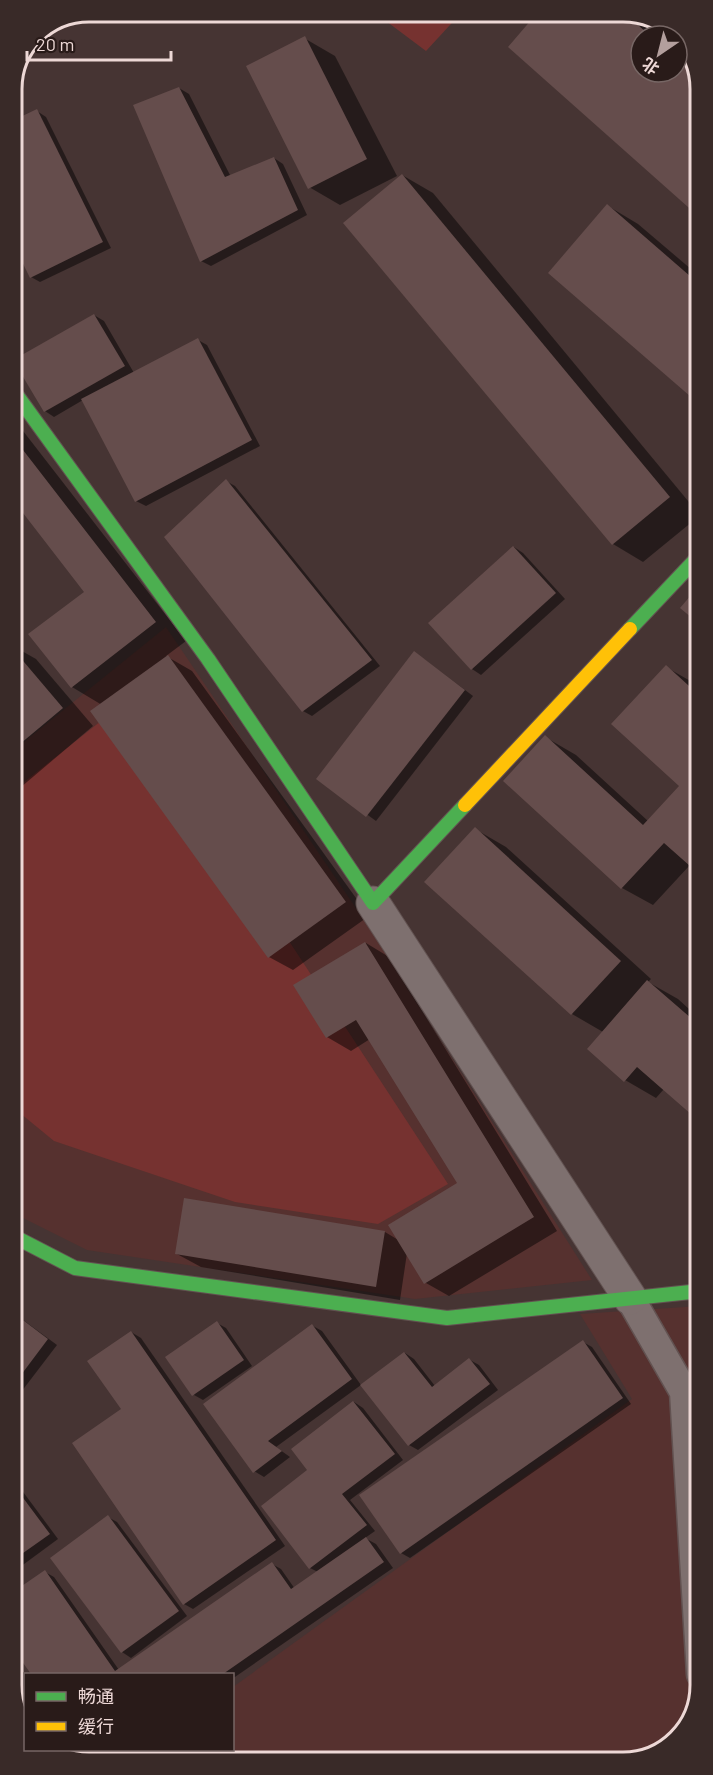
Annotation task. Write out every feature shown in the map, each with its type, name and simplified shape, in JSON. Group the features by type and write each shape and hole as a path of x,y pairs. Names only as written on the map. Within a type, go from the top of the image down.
{"street":[{"path":"23,404 208,659 373,903 630,1298"},
{"path":"373,903 690,566"},
{"path":"22,1241 75,1268 447,1318 690,1292"}],"lane":[{"path":"630,1298 684,1392 690,1492"}],"shaded area":[{"path":"388,23 452,23 426,51"},
{"path":"166,627 366,923 592,1280 415,1299 87,1250 22,1218 23,743"},
{"path":"130,698 448,1184 378,1224 235,1202 54,1141 22,1115 23,783"},
{"path":"690,1307 690,1686 684,1715 671,1733 653,1746 632,1752 143,1752 234,1751 234,1686 632,1399 580,1314"}],"building":[{"path":"529,23 637,24 629,24 629,84 689,84 689,76 690,209 508,47"},
{"path":"305,36 367,159 308,189 246,66"},
{"path":"179,87 225,177 274,157 298,210 200,262 133,105"},
{"path":"37,109 103,242 30,278 23,263 23,116"},
{"path":"402,174 670,497 612,545 343,223"},
{"path":"607,204 690,276 690,396 548,273"},
{"path":"94,314 125,366 44,412 23,376 23,354"},
{"path":"198,338 252,440 135,502 81,399"},
{"path":"23,450 156,622 71,688 28,634 84,592 23,513"},
{"path":"226,479 372,660 302,712 164,537"},
{"path":"513,546 556,593 471,670 428,623"},
{"path":"690,596 690,616 680,608"},
{"path":"414,651 465,690 366,817 316,779"},
{"path":"168,655 346,902 268,958 90,711"},
{"path":"23,660 63,708 23,742"},
{"path":"666,665 690,687 690,866 664,843 621,889 503,781 545,735 643,825 679,786 611,724"},
{"path":"475,827 621,961 571,1015 424,882"},
{"path":"365,942 534,1217 424,1284 388,1225 457,1183 356,1020 326,1038 293,985"},
{"path":"647,980 690,1017 690,1113 637,1067 624,1082 587,1049"},
{"path":"184,1198 385,1231 376,1287 175,1254"},
{"path":"22,1319 48,1339 22,1373"},
{"path":"217,1321 244,1360 192,1396 165,1357"},
{"path":"312,1324 352,1379 268,1441 282,1451 253,1473 203,1404"},
{"path":"131,1331 276,1540 183,1605 72,1443 121,1409 87,1361"},
{"path":"583,1340 623,1398 400,1554 359,1495"},
{"path":"404,1352 432,1387 469,1358 490,1384 408,1446 360,1385"},
{"path":"353,1401 395,1454 342,1494 367,1525 309,1569 261,1506 307,1470 291,1449"},
{"path":"22,1497 50,1534 22,1554"},
{"path":"108,1515 179,1611 121,1653 50,1558"},
{"path":"366,1537 384,1562 224,1673 30,1673 22,1661 22,1586 45,1570 115,1671 272,1562 291,1589"}],"traffic: fast":[{"path":"23,404 208,659 373,903 465,805"},
{"path":"630,629 690,565"},
{"path":"22,1241 75,1268 447,1318 690,1292"}],"traffic: slow":[{"path":"465,805 630,629"}]}
